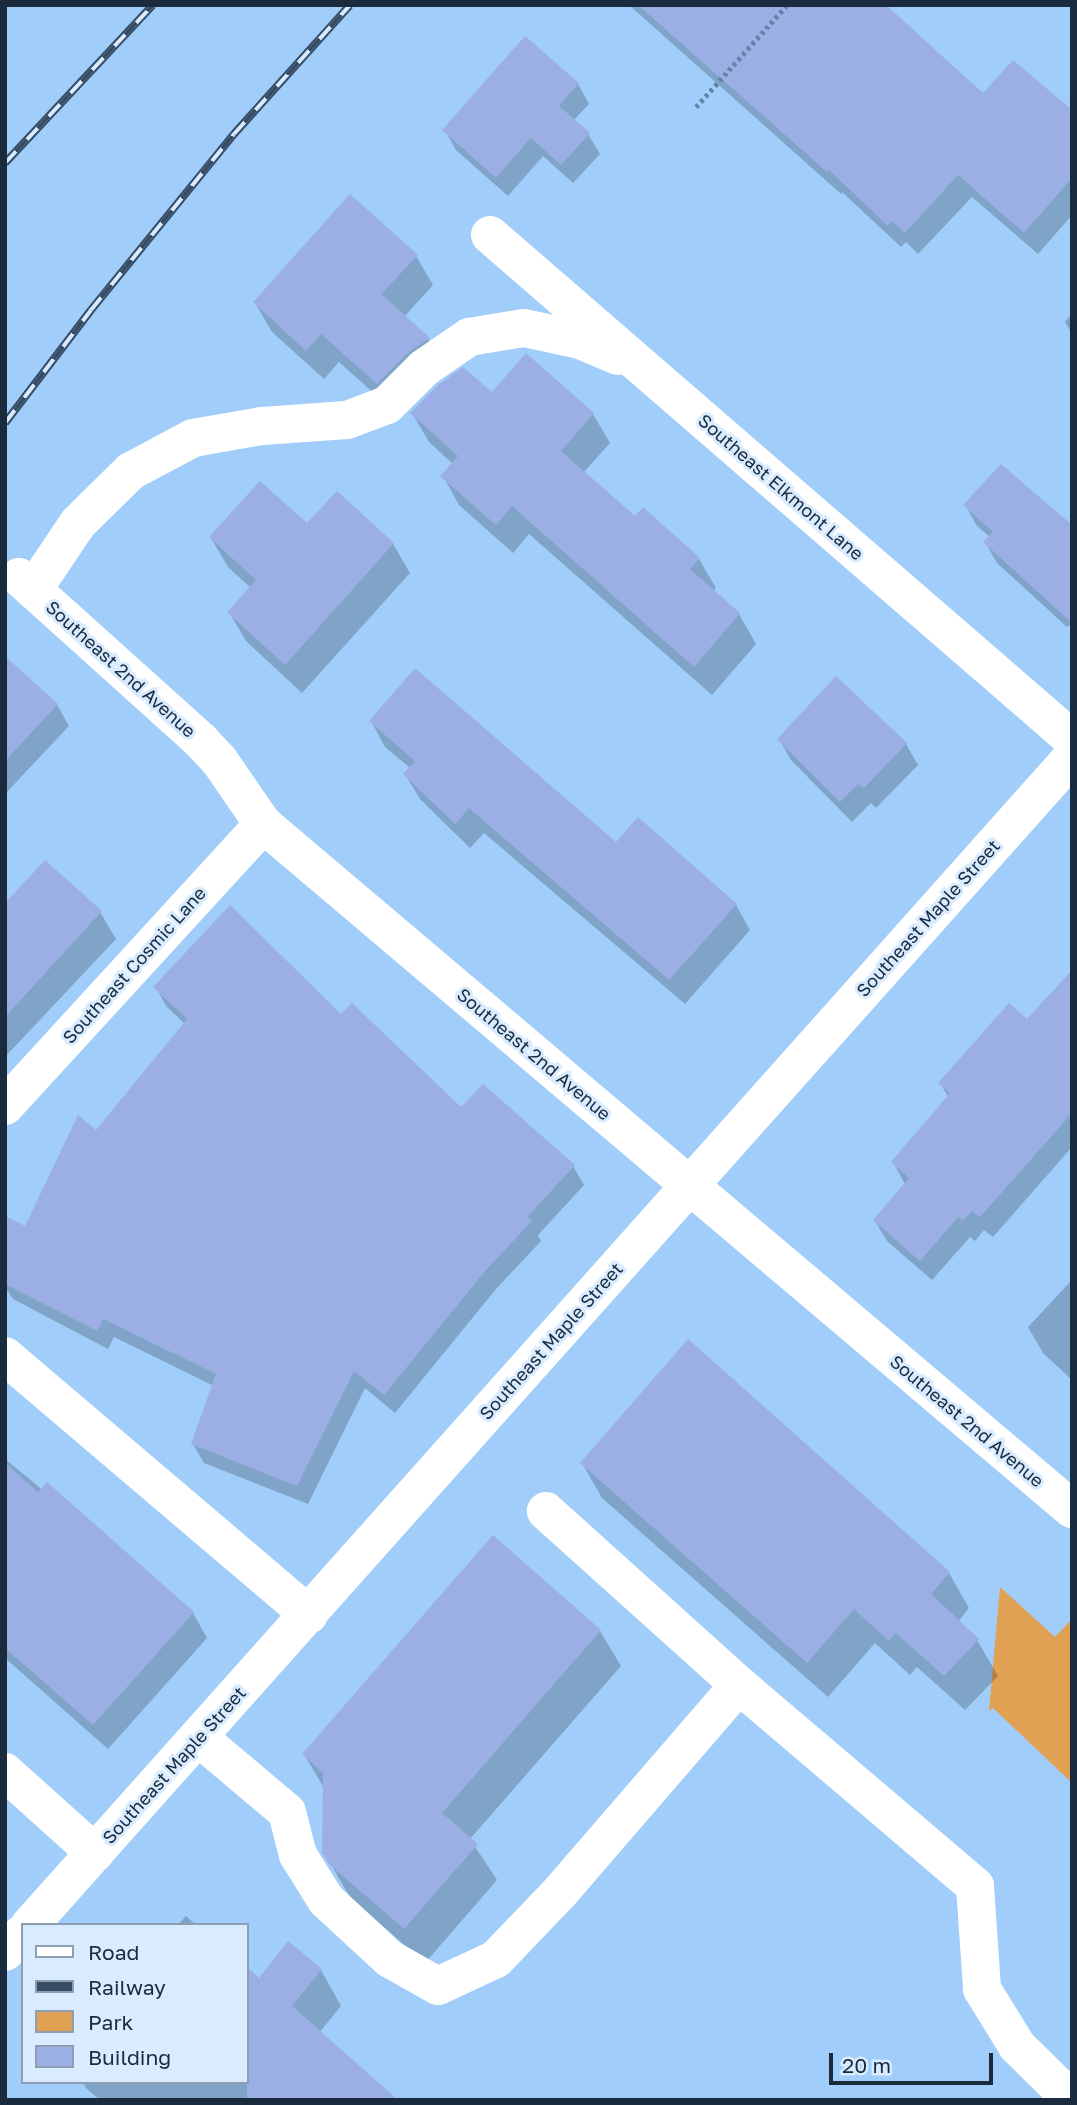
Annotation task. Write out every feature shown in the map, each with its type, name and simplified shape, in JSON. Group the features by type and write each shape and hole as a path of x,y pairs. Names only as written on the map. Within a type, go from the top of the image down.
{"street":[{"name":"Southeast Elkmont Lane","path":"490,235 1072,739"},
{"name":"Southeast 2nd Avenue","path":"644,367 580,340 524,328 469,337 424,368 387,405 346,420 262,426 193,438 131,471 78,523 26,584 201,741 219,760 263,824 1072,1509"},
{"name":"Southeast Maple Street","path":"32,1923 1072,757"},
{"name":"Southeast Cosmic Lane","path":"5,1106 263,824"},
{"path":"5,1356 309,1615"},
{"path":"546,1511 740,1685 975,1886 982,1989 1017,2046 1072,2100"},
{"path":"198,1737 287,1812 298,1855 326,1900 390,1959 438,1986 496,1959 561,1891 740,1685"},
{"path":"5,1772 94,1853"},
{"path":"5,1952 21,1935"}],"path":[{"path":"696,107 788,5"}],"green space":[{"path":"1000,1587 1055,1637 1072,1619 1072,1783 993,1708 989,1711"}],"building":[{"path":"638,5 886,5 983,93 1013,60 1072,110 1072,178 1024,233 958,175 905,233 892,221 888,226 829,170 827,172"},
{"path":"525,36 579,83 559,106 590,133 561,165 531,138 496,178 442,130"},
{"path":"350,194 418,255 381,294 430,338 409,352 377,384 321,334 306,351 253,302"},
{"path":"526,353 594,413 561,451 635,516 643,507 700,558 690,569 740,613 694,667 512,506 496,525 440,476 458,456 410,413 438,385 463,367 492,392"},
{"path":"1001,464 1072,525 1072,623 983,542 993,532 963,505"},
{"path":"260,481 307,523 337,491 394,543 285,665 227,612 256,580 209,537"},
{"path":"5,656 58,704 5,761"},
{"path":"415,668 616,842 638,817 737,904 669,980 469,808 455,824 403,774 415,761 369,721"},
{"path":"836,676 907,743 864,788 858,784 840,802 777,739"},
{"path":"45,860 102,911 5,1017 5,903"},
{"path":"230,905 341,1014 352,1003 461,1107 483,1084 575,1165 527,1217 532,1221 486,1270 384,1395 354,1371 297,1486 191,1444 216,1374 103,1319 97,1331 5,1284 5,1216 25,1226 78,1115 96,1130 187,1019 153,987"},
{"path":"1072,970 1072,1113 980,1217 972,1211 963,1221 958,1217 920,1261 873,1220 909,1178 891,1162 950,1093 938,1083 1009,1003 1027,1019"},
{"path":"688,1339 950,1572 931,1594 979,1639 944,1676 896,1633 889,1641 854,1609 807,1663 580,1463"},
{"path":"5,1463 38,1492 47,1482 194,1612 93,1725 5,1648"},
{"path":"493,1535 601,1630 442,1813 478,1844 404,1929 329,1864 322,1853 323,1773 302,1754"},
{"path":"288,1941 322,1969 292,2006 398,2100 247,2100 248,1968 259,1978"}],"railway":[{"path":"5,163 153,5"},
{"path":"5,423 91,310 234,134 350,5"}]}
